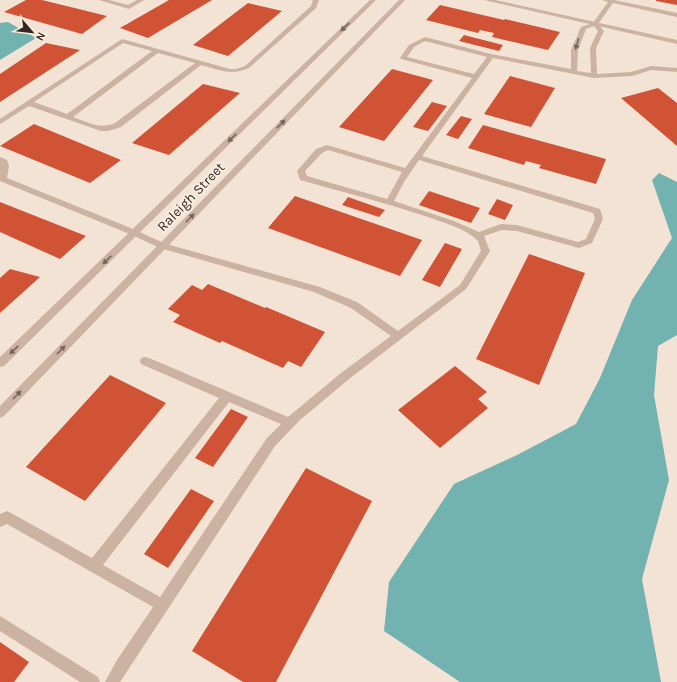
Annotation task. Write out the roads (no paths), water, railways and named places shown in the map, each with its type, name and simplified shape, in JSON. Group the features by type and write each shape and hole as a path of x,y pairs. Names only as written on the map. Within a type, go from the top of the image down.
{"street":[{"path":"102,0 129,7 141,0"},
{"path":"0,122 122,41 199,63 230,71 237,71 247,67 314,7 316,0"},
{"name":"Raleigh Street","path":"0,364 373,0"},
{"name":"Raleigh Street","path":"0,413 402,0"},
{"path":"487,0 677,42"},
{"path":"573,73 576,66 574,54 576,44 583,28 595,24 608,1 677,14"},
{"path":"594,76 593,48 601,31 595,24"},
{"path":"476,77 403,58 405,53 417,41 425,39 491,56 594,76 632,74 651,68 677,70"},
{"path":"68,117 157,51"},
{"path":"389,202 400,181 491,56"},
{"path":"29,103 101,129 108,129 118,126 199,63"},
{"path":"664,69 677,77"},
{"path":"112,682 271,442 290,423 345,376 463,287 486,251 483,241 479,236 460,226 389,202 302,178 301,171 319,151 326,147 407,171"},
{"path":"418,157 597,211 599,219 589,241 578,245 517,228 501,227 479,236"},
{"path":"0,159 3,160 5,166 1,178 163,246 317,289 354,306 398,336"},
{"path":"145,361 290,423"},
{"path":"94,566 226,396"},
{"path":"0,521 7,517 162,605"},
{"path":"0,623 93,682"}],"water":[{"path":"8,22 36,38 0,60 0,23"},
{"path":"659,173 677,182 677,335 658,346 654,395 669,480 642,579 661,682 460,682 384,631 389,582 454,484 517,455 576,424 600,378 632,300 672,238 652,180"}]}
